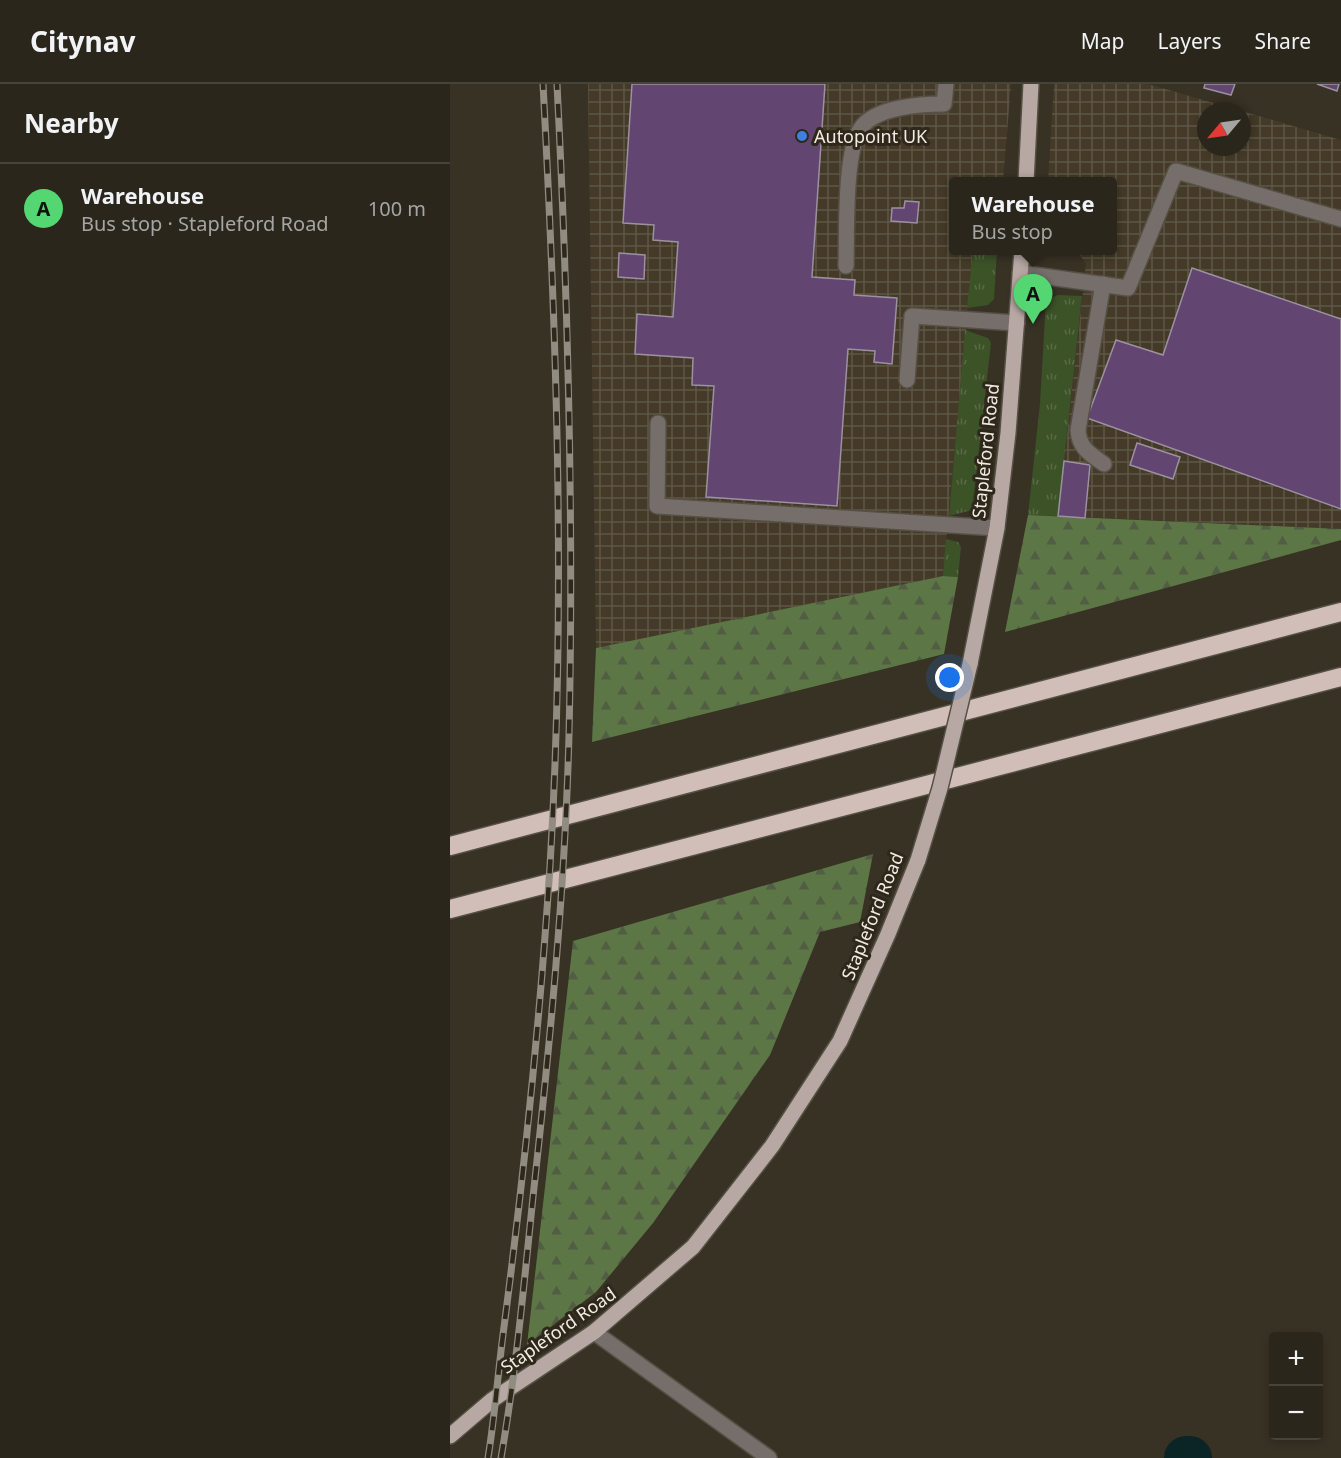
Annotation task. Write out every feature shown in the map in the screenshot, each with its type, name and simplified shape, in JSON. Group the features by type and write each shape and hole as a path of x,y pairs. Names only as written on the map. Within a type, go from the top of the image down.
{"highway":[{"path":"450,846 1341,612"},
{"path":"450,909 1341,677"}],"main road":[{"path":"1026,177 1032,84"},
{"name":"Stapleford Road","path":"450,1436 492,1400 594,1332 693,1247 772,1146 840,1041 918,860 940,788 970,664 997,528 1022,255"}],"lane":[{"path":"846,266 850,164 858,132 862,126 876,117 912,104 944,104 946,84"},
{"path":"1020,273 1128,288 1176,171 1341,219"},
{"path":"1103,284 1078,440 1084,450 1104,464"},
{"path":"908,380 912,316 1017,323"},
{"path":"658,423 657,506 997,528"},
{"path":"594,1332 769,1458"}],"shaded area":[{"path":"588,84 1011,84 1003,177 949,177 949,255 973,255 943,576 596,648"},
{"path":"1054,84 1148,84 1210,102 1197,102 1197,156 1251,156 1251,114 1341,140 1341,529 1058,516 1086,264 1080,255 1117,255 1117,177 1048,177"}],"green space":[{"path":"972,255 997,255 994,299 988,305 967,308"},
{"path":"1058,295 1082,296 1058,516 1028,515 1040,404 1046,300"},
{"path":"965,330 988,338 991,343 972,510 949,516"},
{"path":"1028,515 1341,529 1341,540 1005,632"},
{"path":"946,539 958,542 961,547 958,577 943,576"},
{"path":"943,576 958,577 944,654 592,742 596,648"},
{"path":"873,854 860,922 820,932 770,1055 653,1223 596,1292 527,1345 573,941"}],"building":[{"path":"632,84 825,84 812,277 855,280 854,295 897,298 892,364 874,362 875,351 848,349 837,506 706,497 714,386 692,385 693,358 635,354 637,314 673,317 678,242 653,240 654,225 623,223"},
{"path":"1205,84 1235,84 1231,95 1204,88"},
{"path":"1317,84 1339,84 1337,91"},
{"path":"905,201 919,202 917,223 891,221 892,208 904,208"},
{"path":"619,253 645,255 644,279 618,277"},
{"path":"1192,268 1341,319 1341,509 1087,418 1116,340 1163,355"},
{"path":"1137,443 1180,457 1173,479 1130,465"},
{"path":"1064,461 1090,465 1085,518 1058,516"}],"railway":[{"path":"488,1458 531,1097 546,924 555,768 558,671 558,475 543,84"},
{"path":"501,1458 519,1328 545,1082 556,966 567,793 570,491 567,328 557,84"}],"place":[{"name":"Autopoint UK","path":"802,136"},
{"name":"Warehouse","path":"1033,324"}]}
